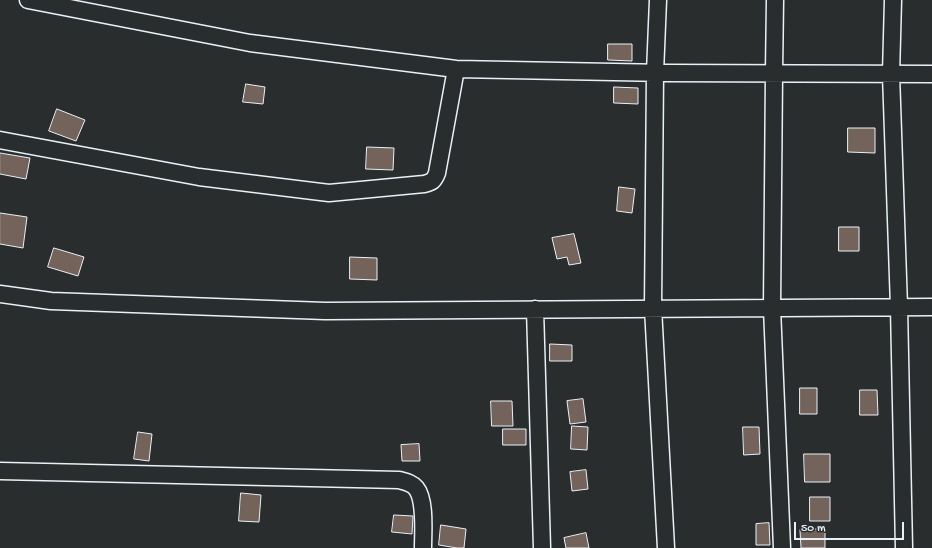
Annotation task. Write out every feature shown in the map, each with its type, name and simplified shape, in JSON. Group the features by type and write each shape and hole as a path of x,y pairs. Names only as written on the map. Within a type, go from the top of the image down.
{"street":[{"path":"28,0 250,43 456,69 655,73 932,74"},
{"path":"658,0 655,73 653,308 666,548"},
{"path":"775,0 772,308 782,548"},
{"path":"893,0 891,74 899,307 904,548"},
{"path":"0,140 199,177 329,193 424,184 432,182 438,173 456,69"},
{"path":"0,294 51,301 325,311 932,306"},
{"path":"535,309 542,548"},
{"path":"0,471 399,480 408,482 416,488 420,494 422,505 423,548"}],"building":[{"path":"608,44 632,44 632,61 608,60"},
{"path":"246,84 265,87 263,104 243,102"},
{"path":"614,87 638,88 638,104 614,103"},
{"path":"57,109 85,120 76,141 49,131"},
{"path":"848,128 875,128 875,153 848,152"},
{"path":"367,147 394,148 393,170 366,169"},
{"path":"0,153 30,158 26,179 0,174"},
{"path":"619,187 635,189 632,213 617,211"},
{"path":"0,213 27,217 23,248 0,244"},
{"path":"839,227 859,227 859,251 839,251"},
{"path":"574,234 581,263 569,265 567,257 557,259 552,238"},
{"path":"54,248 84,257 78,276 48,267"},
{"path":"350,257 377,258 377,280 350,279"},
{"path":"550,344 572,345 572,361 550,361"},
{"path":"800,388 817,388 817,414 800,414"},
{"path":"860,390 877,390 878,415 860,415"},
{"path":"583,399 586,422 570,424 567,401"},
{"path":"491,401 512,401 513,426 492,426"},
{"path":"572,426 588,427 587,450 571,449"},
{"path":"743,427 759,427 760,454 744,455"},
{"path":"503,429 526,429 526,445 503,445"},
{"path":"138,432 152,434 149,461 134,459"},
{"path":"419,444 420,461 402,461 401,445"},
{"path":"804,454 830,454 830,482 805,482"},
{"path":"586,470 588,489 572,491 570,472"},
{"path":"241,493 261,495 259,522 239,521"},
{"path":"810,497 830,497 830,521 810,521"},
{"path":"394,515 413,516 412,534 392,532"},
{"path":"769,523 770,545 756,545 756,524"},
{"path":"441,525 466,529 464,548 439,545"},
{"path":"825,529 825,548 801,548 800,530"},
{"path":"586,533 589,548 566,548 564,538"}]}
